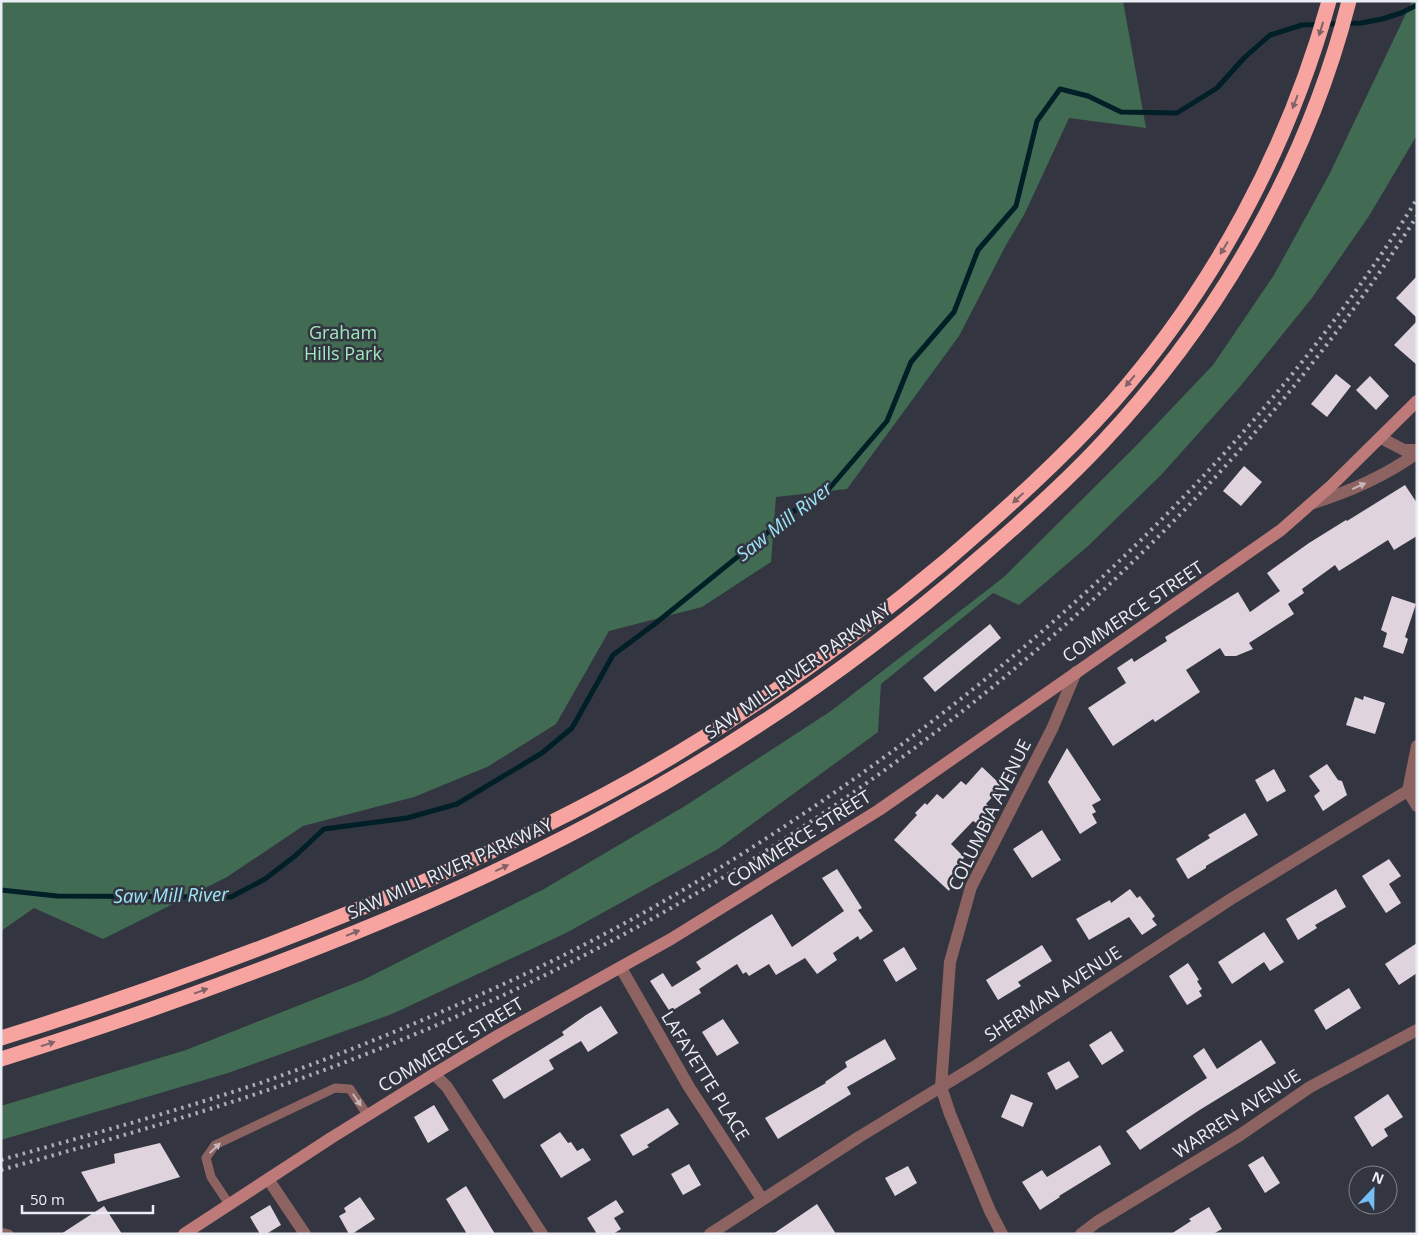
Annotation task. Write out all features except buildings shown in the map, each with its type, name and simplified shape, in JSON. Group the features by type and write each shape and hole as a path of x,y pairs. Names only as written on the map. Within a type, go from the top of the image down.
{"highway":[{"name":"SAW MILL RIVER PARKWAY","path":"1,1038 229,960 408,889 488,853 560,818 664,760 773,692 851,636 926,577 1022,494 1091,425 1138,371 1190,302 1241,220 1283,134 1312,56 1329,1"},
{"name":"SAW MILL RIVER PARKWAY","path":"1,1059 146,1011 266,967 392,917 502,868 616,810 700,762 781,710 860,655 954,580 1033,511 1100,445 1183,346 1219,294 1269,209 1306,130 1336,48 1349,1"}],"main road":[{"path":"1313,503 1382,438 1417,401"},
{"name":"COMMERCE STREET","path":"184,1234 268,1178 434,1074 499,1035 621,968 722,908 878,810 1261,546 1313,503"}],"street":[{"name":"COMMERCE STREET","path":"1382,438 1404,450 1417,452"},
{"name":"COMMERCE STREET","path":"1313,503 1374,480 1417,452"},
{"name":"COLUMBIA AVENUE","path":"1002,1234 990,1211 950,1114 941,1087 950,962 972,887 1052,729 1076,672"},
{"path":"1417,746 1412,788 1417,806"},
{"name":"SHERMAN AVENUE","path":"710,1234 1231,899 1412,788"},
{"name":"LAFAYETTE PLACE","path":"621,968 689,1087 762,1200"},
{"name":"WARREN AVENUE","path":"1081,1234 1097,1222 1240,1135 1310,1087 1417,1030"},
{"path":"434,1074 447,1087 542,1234"},
{"path":"268,1178 305,1234"}],"lane":[{"path":"229,1204 211,1177 206,1158 215,1145 335,1088 350,1089 368,1116"},
{"path":"1,1232 9,1234"}],"green space":[{"name":"Graham Hills Park","path":"1,1 1123,1 1146,128 1069,118 1024,215 1006,245 959,336 847,489 776,497 771,562 702,607 609,631 556,724 487,767 414,797 303,826 227,877 103,939 34,908 1,931"},
{"path":"1412,1 1417,1 1417,135 1369,216 1312,298 1238,389 1161,475 1088,546 1019,605 993,593 881,684 878,732 718,849 566,933 392,1014 228,1073 1,1140 1,1106 186,1050 363,980 544,889 685,806 831,711 1004,577 1134,448 1213,365 1274,275 1329,175"}],"waterway":[{"name":"Saw Mill River","path":"1,890 57,896 231,897 265,879 295,856 324,829 407,818 457,804 542,753 572,728 613,655 656,623 794,511 828,490 887,421 911,362 954,312 978,250 1016,206 1037,121 1060,89 1088,96 1121,112 1177,113 1217,88 1244,58 1270,35 1302,25 1361,23 1382,19 1417,5"}],"railway":[{"path":"1,1160 166,1113 263,1082 356,1047 478,996 545,965 652,908 723,866 791,822 881,759 969,692 1055,620 1137,544 1216,463 1289,378 1356,290 1417,199"},
{"path":"1,1170 228,1103 361,1056 516,989 668,910 814,819 955,717 1087,605 1209,484 1319,354 1417,216"}]}
